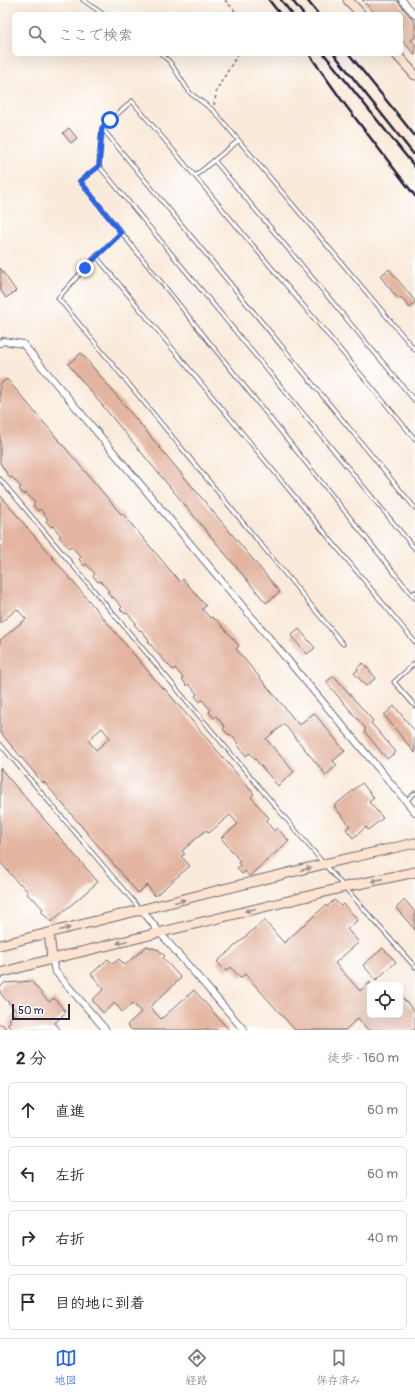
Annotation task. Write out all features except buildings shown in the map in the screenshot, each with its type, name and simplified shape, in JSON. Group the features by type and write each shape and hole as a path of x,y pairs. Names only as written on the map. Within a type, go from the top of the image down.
{"street":[{"path":"348,0 358,12"},
{"path":"402,0 415,15"},
{"path":"398,56 415,75"},
{"path":"0,343 2,341 23,344 415,812"},
{"path":"0,945 324,864 415,843"},
{"path":"0,973 345,887 415,872"},
{"path":"142,910 244,1030"},
{"path":"49,933 54,971 106,1030"}],"lane":[{"path":"83,0 100,12"},
{"path":"163,56 170,62 190,93 212,111 415,350"},
{"path":"415,439 132,101 102,128 99,166 415,549"},
{"path":"102,128 415,508"},
{"path":"195,176 238,141"},
{"path":"214,160 415,401"},
{"path":"99,166 80,181 414,594 415,598"},
{"path":"121,233 96,256 58,298 343,644"},
{"path":"96,256 415,642"},
{"path":"0,479 324,864 415,967"},
{"path":"415,663 394,682 415,706"},
{"path":"0,744 142,910"},
{"path":"406,801 415,793"}],"path":[{"path":"225,0 236,12"},
{"path":"212,111 217,89 237,56"}],"railway":[{"path":"269,0 278,12"},
{"path":"281,0 290,12"},
{"path":"292,0 301,12"},
{"path":"307,0 316,12"},
{"path":"310,56 343,102 415,196"},
{"path":"326,56 415,167"},
{"path":"336,56 415,156"},
{"path":"351,56 415,136"}],"route":[{"path":"85,268 121,233 80,181 99,166 102,128 110,120"}]}
